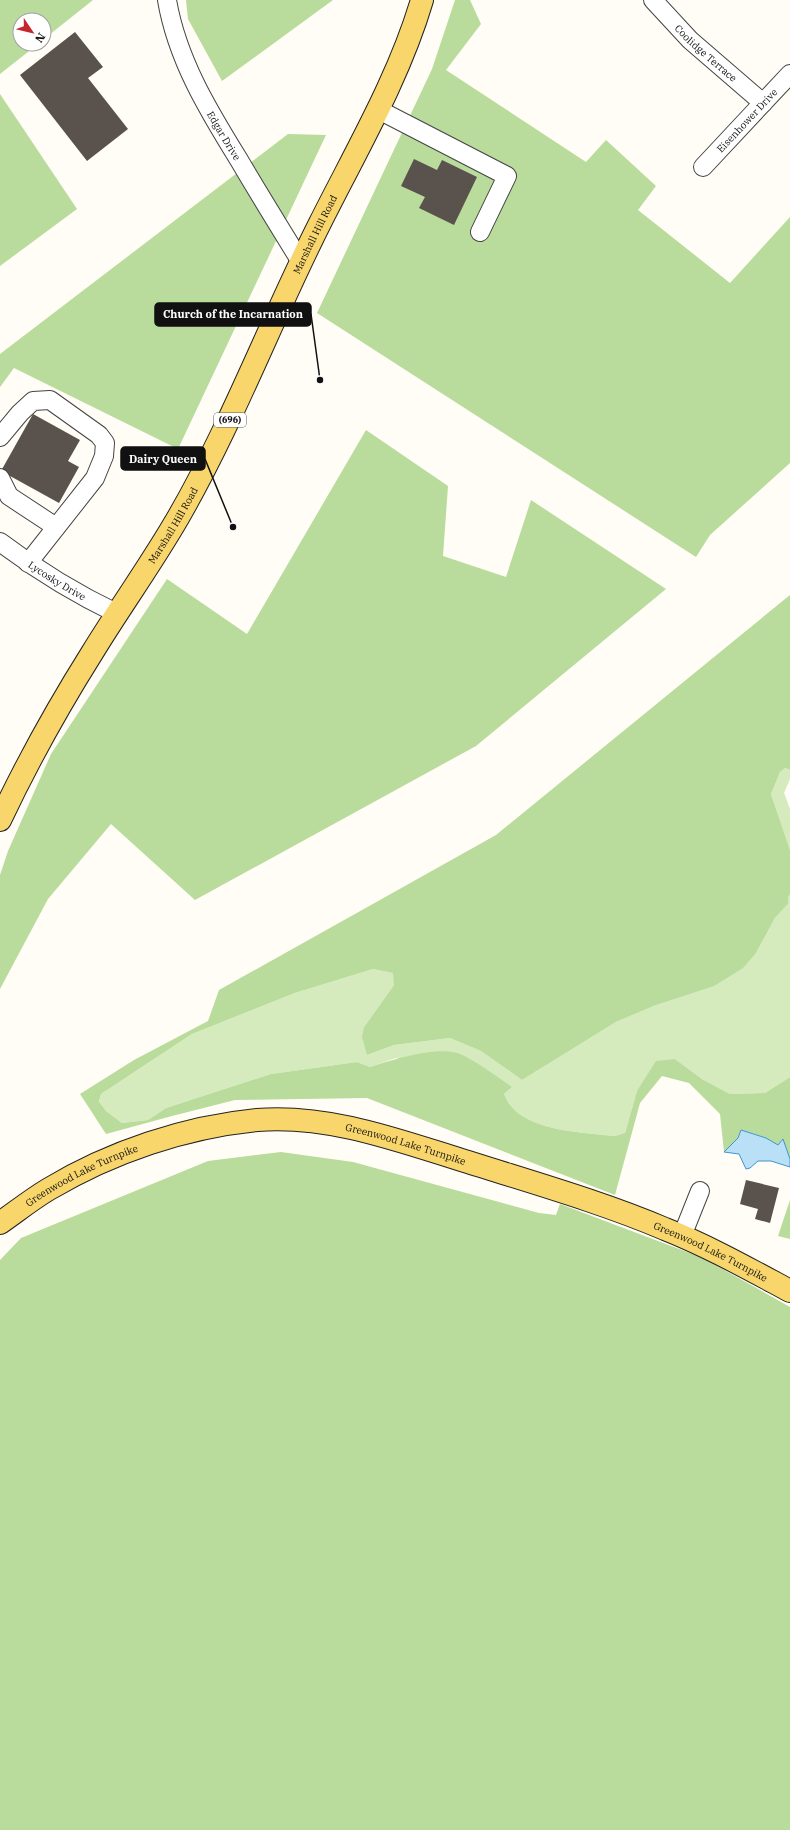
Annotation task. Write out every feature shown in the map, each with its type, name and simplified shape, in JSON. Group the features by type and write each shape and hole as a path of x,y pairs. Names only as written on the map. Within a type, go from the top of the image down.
{"main road":[{"name":"Marshall Hill Road","path":"0,820 52,721 92,652 118,614 178,518 210,462 234,412 282,301 405,49 422,0"},
{"name":"Greenwood Lake Turnpike","path":"0,1228 7,1218 46,1190 115,1156 200,1129 235,1123 282,1120 360,1130 573,1195 682,1236 739,1263 790,1291"}],"street":[{"name":"Edgar Drive","path":"167,0 177,39 205,105 301,262"},
{"name":"Coolidge Terrace","path":"653,0 690,40 763,103"},
{"name":"Eisenhower Drive","path":"703,167 790,74"},
{"path":"377,109 507,176 480,232"},
{"path":"0,438 20,413 32,402 50,400 99,435 105,443 104,456 95,478 28,562"},
{"path":"0,478 9,496 56,527"},
{"name":"Lycosky Drive","path":"0,542 84,598 118,614"},
{"path":"682,1236 700,1191"}],"green space":[{"path":"0,0 93,0 52,33 52,12 12,12 12,52 28,52 0,74"},
{"path":"186,0 333,0 222,81 188,19"},
{"path":"455,0 470,0 481,24 446,70 586,162 606,140 656,186 638,210 730,283 790,217 790,463 710,535 696,557 317,313 432,69"},
{"path":"0,94 77,209 0,266"},
{"path":"288,134 326,135 178,449 14,368 0,387 0,354"},
{"path":"366,430 448,486 443,556 506,577 531,500 666,589 476,746 195,900 111,824 48,899 0,989 0,875 8,851 51,754 167,579 247,634"},
{"path":"790,595 790,770 785,768 780,772 771,794 790,850 790,894 788,904 775,918 756,953 743,968 714,986 656,1005 616,1022 522,1080 481,1051 450,1038 394,1045 367,1055 362,1037 364,1027 394,985 393,973 373,969 295,993 192,1034 101,1094 99,1102 106,1111 122,1123 148,1120 166,1108 271,1074 357,1062 370,1067 415,1054 440,1051 460,1054 487,1069 512,1087 504,1094 508,1101 521,1115 532,1121 545,1126 575,1132 615,1136 625,1133 637,1091 656,1061 675,1059 702,1079 730,1094 765,1093 790,1077 790,1159 782,1140 778,1145 766,1138 741,1130 738,1138 724,1152 720,1114 689,1083 662,1076 640,1103 615,1195 367,1098 235,1100 106,1134 80,1094 134,1060 208,1021 219,990 496,835"},
{"path":"785,768 790,770 790,779 784,793 790,809 790,850 771,794 780,772"},
{"path":"790,894 790,1077 765,1093 730,1094 702,1079 675,1059 637,1091 625,1133 615,1136 575,1132 545,1126 520,1115 512,1107 504,1094 512,1087 396,1058 370,1067 357,1062 271,1074 166,1108 148,1120 122,1123 106,1111 99,1103 101,1094 192,1034 295,993 373,969 394,973 394,985 364,1027 367,1055 394,1045 450,1038 481,1051 522,1080 616,1022 656,1005 756,953 775,918 788,904"},
{"path":"281,1152 353,1162 539,1213 556,1215 560,1204 703,1258 790,1307 790,1830 0,1830 0,1260 21,1238 208,1161"},
{"path":"790,1200 790,1239 778,1236"}],"water":[{"path":"741,1130 766,1138 778,1145 783,1139 790,1159 790,1167 771,1161 758,1161 750,1168 746,1169 739,1154 724,1152 738,1138"}],"building":[{"path":"75,32 103,67 88,78 128,129 87,161 20,75 49,52 52,52 52,50"},
{"path":"414,159 437,170 442,160 477,177 454,225 419,208 425,197 401,186"},
{"path":"33,414 80,440 68,461 79,467 59,503 1,471"},
{"path":"746,1180 779,1188 770,1223 755,1219 758,1209 740,1204"}],"place":[{"name":"Church of the Incarnation","path":"320,380"},
{"name":"Dairy Queen","path":"233,527"}]}
